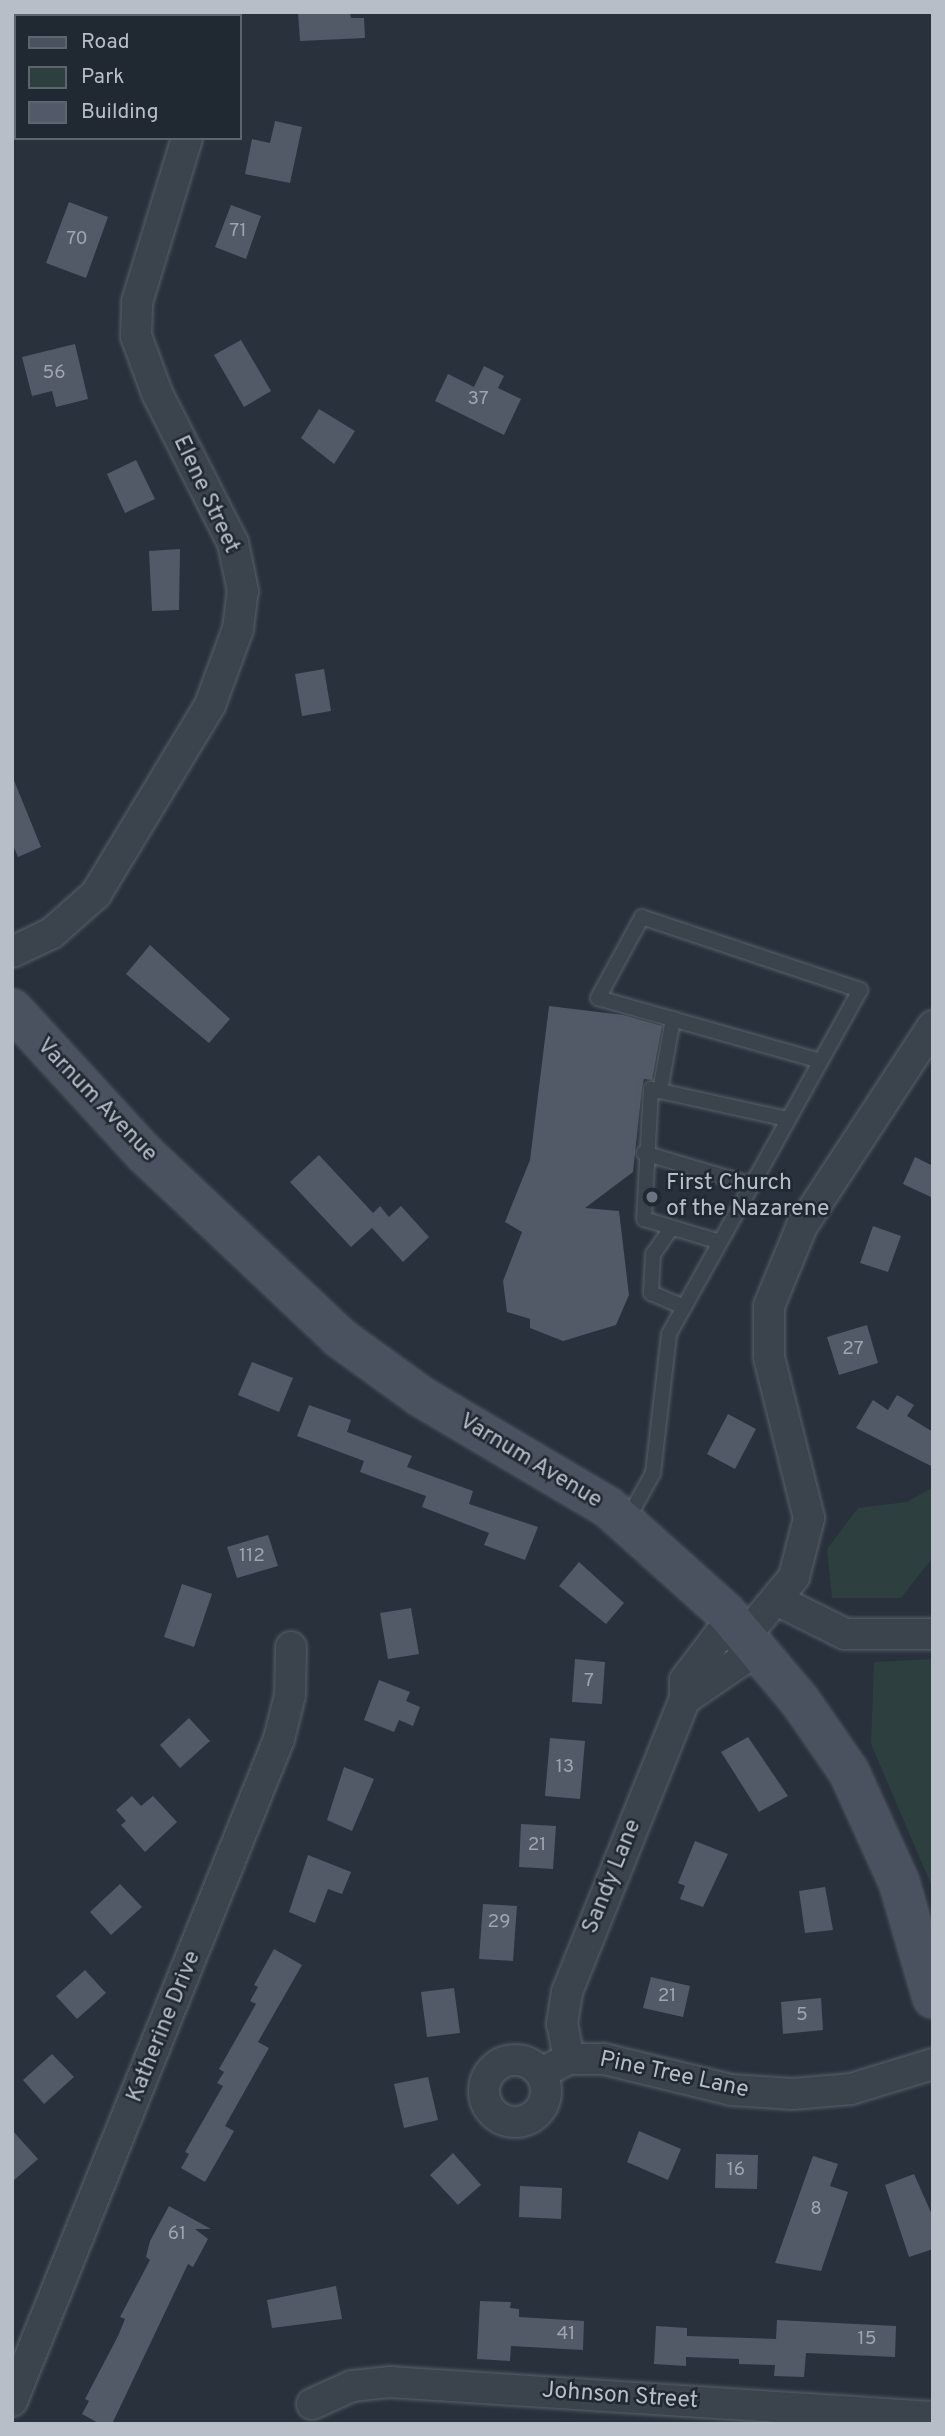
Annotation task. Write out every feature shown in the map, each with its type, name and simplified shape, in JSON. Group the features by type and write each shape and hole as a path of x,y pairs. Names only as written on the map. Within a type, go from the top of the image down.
{"main road":[{"name":"Varnum Avenue","path":"12,1009 145,1154 340,1338 421,1396 627,1521 746,1634 826,1736 867,1806 911,1916 933,1998"}],"street":[{"name":"Elene Street","path":"12,952 52,933 96,894 210,705 239,629 243,591 233,544 157,393 136,336 137,302 186,140"},
{"path":"746,1634 777,1600 802,1558 809,1518 769,1357 769,1306 802,1226 933,1026"},
{"path":"777,1600 845,1634 933,1634"},
{"name":"Sandy Lane","path":"569,2059 562,2024 567,1992 685,1699 742,1660 746,1634"},
{"name":"Katherine Drive","path":"12,2401 279,1739 290,1695 291,1647"},
{"name":"Pine Tree Lane","path":"541,2073 569,2059 604,2059 762,2094 851,2089 933,2064"},
{"name":"Johnson Street","path":"312,2404 352,2386 389,2382 933,2417"}],"lane":[{"path":"627,1521 653,1473 669,1334 860,990 642,917 598,998 820,1061"},
{"path":"660,1091 673,1019"},
{"path":"720,1242 670,1230 644,1219 644,1153 651,1089 788,1119"},
{"path":"644,1153 752,1185"},
{"path":"670,1230 653,1254 651,1293 684,1307"}],"green space":[{"path":"933,1487 933,1557 901,1598 832,1598 827,1549 858,1508 907,1502"},
{"path":"933,1659 933,1889 871,1744 874,1662"}],"building":[{"path":"298,12 350,12 351,18 364,18 365,38 300,41"},
{"path":"275,121 302,127 290,183 245,174 252,139 270,143"},
{"path":"69,202 108,217 86,278 46,263"},
{"path":"231,205 261,216 246,259 215,247"},
{"path":"241,340 271,391 244,407 214,355"},
{"path":"75,344 88,399 56,407 52,391 32,396 22,357"},
{"path":"484,366 504,376 498,388 521,399 504,435 435,401 448,374 474,387"},
{"path":"319,409 355,431 334,464 301,438"},
{"path":"136,460 155,499 125,513 107,474"},
{"path":"180,549 179,610 152,611 149,551"},
{"path":"324,669 331,711 302,716 295,674"},
{"path":"13,778 41,847 18,857 12,843"},
{"path":"150,945 230,1019 209,1043 126,974"},
{"path":"549,1006 623,1015 662,1026 652,1080 644,1079 642,1088 633,1172 585,1208 619,1211 629,1295 616,1325 563,1341 530,1328 530,1319 507,1312 503,1281 522,1232 505,1222 530,1160"},
{"path":"319,1155 373,1213 380,1206 389,1217 401,1206 429,1237 403,1262 372,1228 351,1247 290,1182"},
{"path":"915,1157 933,1166 933,1198 903,1184"},
{"path":"873,1226 901,1236 888,1272 860,1263"},
{"path":"867,1325 878,1363 839,1375 827,1337"},
{"path":"252,1362 293,1378 279,1412 238,1395"},
{"path":"897,1395 914,1405 907,1416 933,1432 933,1467 856,1428 873,1400 888,1410"},
{"path":"309,1405 351,1420 347,1432 412,1456 407,1467 473,1491 469,1504 538,1527 525,1560 484,1545 489,1533 422,1507 426,1496 360,1472 364,1461 297,1436"},
{"path":"728,1414 756,1429 735,1469 707,1454"},
{"path":"268,1535 278,1566 237,1578 227,1547"},
{"path":"579,1562 624,1603 606,1624 559,1586"},
{"path":"182,1584 212,1594 194,1647 164,1637"},
{"path":"411,1608 419,1654 388,1659 380,1613"},
{"path":"575,1659 605,1662 602,1704 572,1702"},
{"path":"379,1680 410,1692 406,1701 420,1707 413,1726 399,1720 394,1732 364,1720"},
{"path":"189,1718 210,1741 180,1768 160,1745"},
{"path":"748,1737 788,1796 759,1812 721,1752"},
{"path":"550,1738 585,1741 580,1799 545,1796"},
{"path":"344,1767 374,1779 352,1831 327,1820"},
{"path":"132,1796 141,1806 153,1796 177,1822 145,1852 121,1825 126,1821 116,1810"},
{"path":"521,1824 556,1826 553,1869 519,1867"},
{"path":"695,1841 728,1854 703,1907 680,1899 685,1886 678,1883"},
{"path":"308,1855 351,1872 342,1894 328,1889 315,1923 289,1912"},
{"path":"120,1884 142,1907 111,1935 90,1912"},
{"path":"825,1887 833,1930 805,1933 799,1891"},
{"path":"483,1904 517,1906 513,1961 479,1959"},
{"path":"274,1949 302,1965 258,2042 269,2048 225,2126 234,2131 205,2182 181,2168 189,2154 185,2152 223,2086 217,2083 224,2072 219,2069 256,2004 250,2001 258,1987 254,1985"},
{"path":"85,1970 106,1993 77,2019 56,1996"},
{"path":"651,1977 690,1986 683,2017 643,2008"},
{"path":"454,1988 460,2033 427,2037 421,1992"},
{"path":"821,1998 823,2030 783,2034 781,2002"},
{"path":"52,2054 74,2077 44,2104 23,2080"},
{"path":"428,2077 438,2120 404,2128 394,2084"},
{"path":"12,2130 38,2159 12,2182"},
{"path":"639,2131 681,2149 668,2180 627,2162"},
{"path":"453,2153 481,2185 458,2205 430,2175"},
{"path":"716,2154 758,2155 757,2189 715,2188"},
{"path":"813,2156 838,2164 830,2186 848,2192 821,2271 775,2263"},
{"path":"914,2174 933,2217 933,2249 909,2257 885,2185"},
{"path":"520,2186 562,2188 561,2219 519,2217"},
{"path":"169,2206 211,2229 195,2229 208,2239 193,2267 188,2264 112,2424 100,2424 82,2414 89,2401 85,2399 118,2336 125,2319 120,2317 150,2260 146,2257 150,2241"},
{"path":"336,2286 342,2319 272,2328 267,2300"},
{"path":"480,2301 511,2302 510,2308 519,2309 519,2317 584,2321 583,2350 511,2346 510,2361 477,2359"},
{"path":"777,2320 896,2326 895,2357 806,2353 804,2377 774,2376 775,2365 739,2364 739,2359 686,2357 686,2366 654,2364 656,2326 687,2328 687,2336 776,2339"}],"place":[{"name":"First Church of the Nazarene","path":"652,1197"}]}
